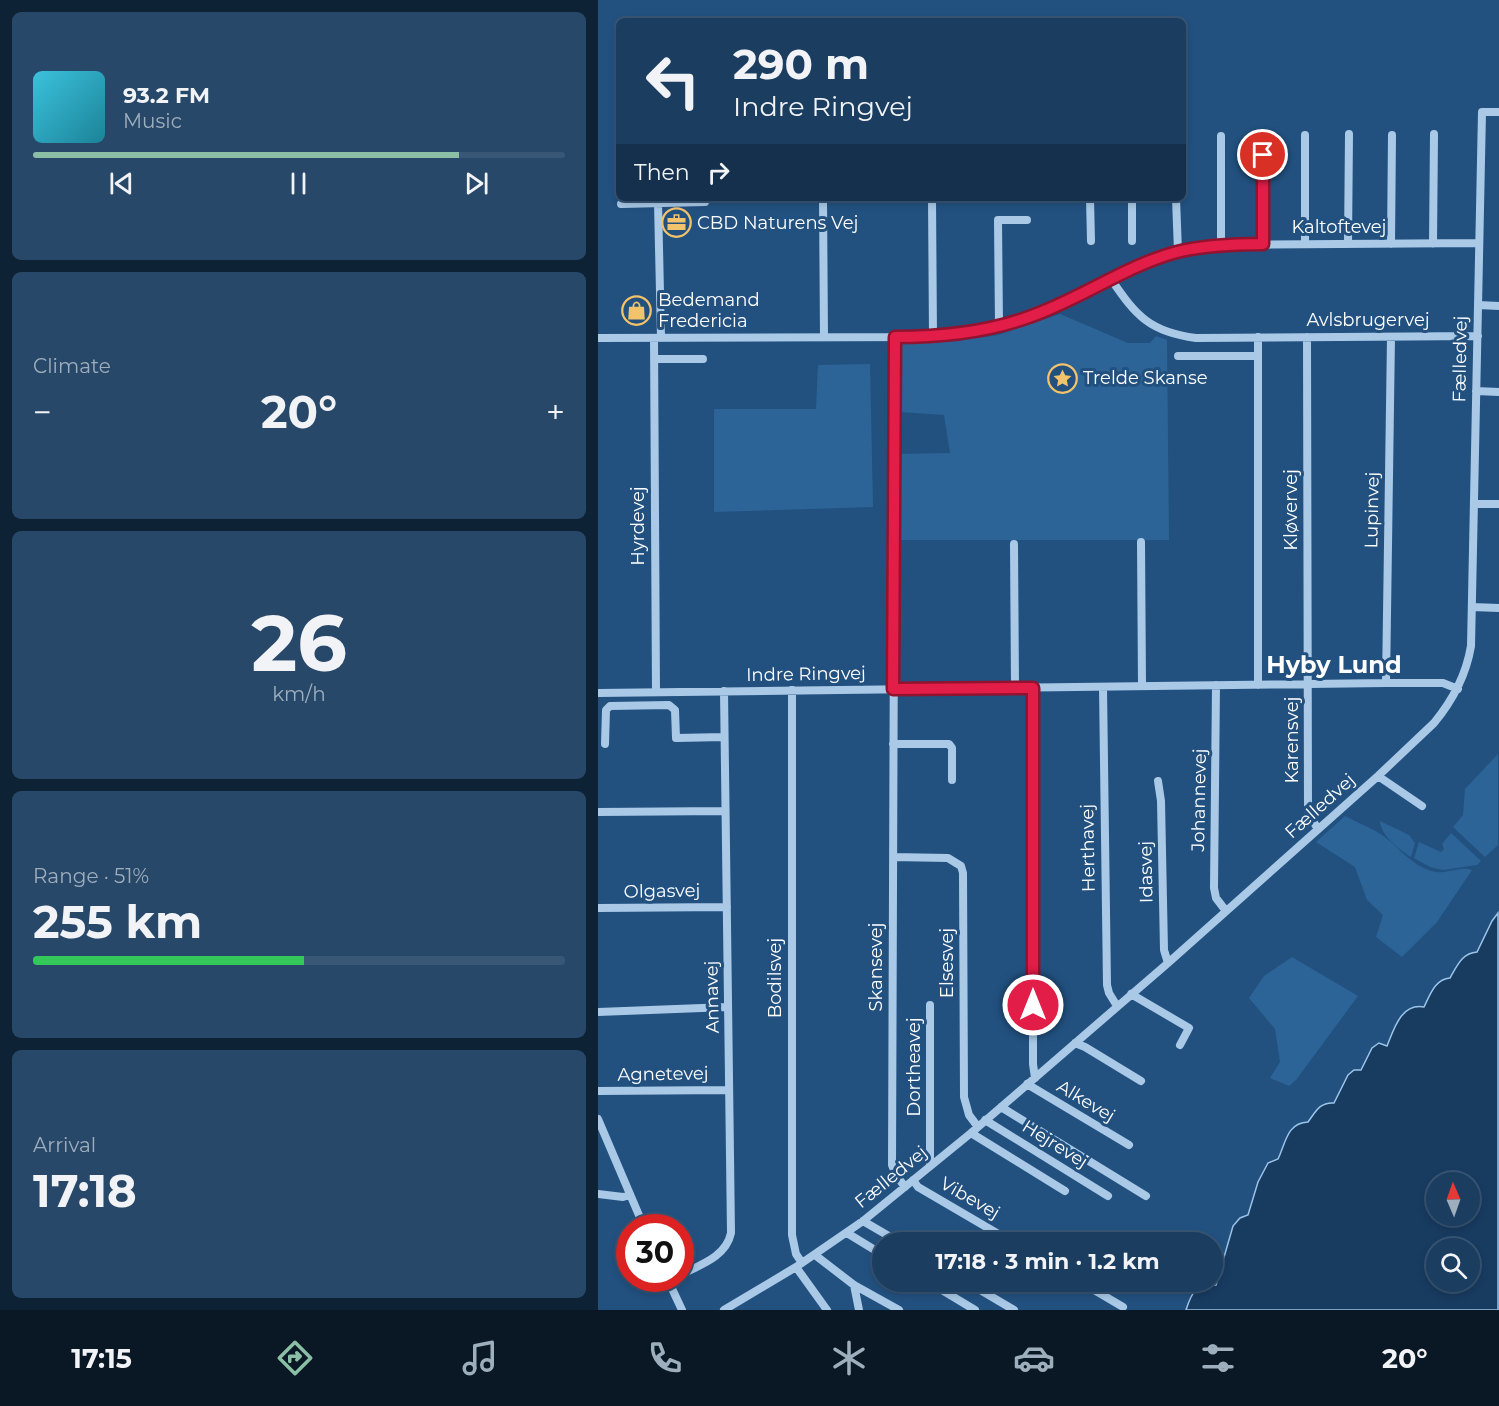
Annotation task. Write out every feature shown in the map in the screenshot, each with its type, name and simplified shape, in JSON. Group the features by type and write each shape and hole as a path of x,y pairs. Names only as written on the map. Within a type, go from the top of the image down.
{"street":[{"name":"Fælledvej","path":"724,1310 847,1233 1001,1107 1168,963 1378,776 1434,723 1458,689 1469,659 1472,607 1482,112 1498,112"},
{"path":"1263,134 1263,244"},
{"path":"1348,244 1349,134"},
{"path":"1433,244 1434,134"},
{"path":"1305,135 1305,244"},
{"path":"1391,244 1392,135"},
{"path":"1220,136 1221,245"},
{"path":"823,201 824,337"},
{"path":"932,201 933,337"},
{"path":"1090,201 1091,241"},
{"path":"1132,201 1132,241"},
{"path":"1176,201 1178,252"},
{"path":"621,204 704,202"},
{"name":"Hyrdevej","path":"656,692 654,359 658,337 658,203"},
{"path":"999,326 998,220 1027,220"},
{"name":"Kaltoftevej","path":"598,338 933,337 999,326 1028,318 1154,260 1178,252 1221,245 1479,243"},
{"name":"Avlsbrugervej","path":"1111,279 1134,312 1146,321 1168,333 1196,338 1478,336"},
{"path":"1478,305 1498,306"},
{"name":"Skansevej","path":"895,337 892,1165 905,1187"},
{"path":"1258,337 1258,685"},
{"name":"Kløvervej","path":"1307,337 1308,684"},
{"name":"Lupinvej","path":"1386,683 1391,337"},
{"path":"1178,356 1258,356"},
{"path":"654,359 703,359"},
{"path":"1476,391 1498,392"},
{"path":"1475,504 1498,504"},
{"path":"1141,542 1142,686"},
{"path":"1014,544 1015,688"},
{"path":"1472,607 1498,608"},
{"name":"Indre Ringvej","path":"598,693 1386,683 1443,683 1458,689"},
{"name":"Karensvej","path":"1308,684 1308,810 1318,829"},
{"name":"Johannevej","path":"1216,686 1214,888 1216,898 1226,911"},
{"name":"Herthavej","path":"1103,687 1106,985 1117,1006"},
{"path":"1033,688 1033,1064 1035,1078"},
{"name":"Bodilsvej","path":"792,690 792,1235 799,1265"},
{"name":"Annavej","path":"694,1268 720,1254 730,1241 732,1233 724,691"},
{"path":"606,744 606,710 610,706 669,705 675,710 676,738 724,737"},
{"path":"893,744 949,744 952,748 952,780"},
{"path":"1378,776 1422,806"},
{"name":"Idasvej","path":"1158,781 1161,801 1164,950 1168,963"},
{"path":"598,812 725,811"},
{"name":"Elsesvej","path":"893,857 948,858 961,866 963,873 964,1097 969,1115 978,1126"},
{"name":"Olgasvej","path":"598,908 727,907"},
{"path":"1131,994 1189,1028 1180,1045"},
{"name":"Dortheavej","path":"930,1005 931,1166"},
{"path":"598,1012 728,1006"},
{"path":"1075,1043 1141,1081"},
{"name":"Alkevej","path":"1027,1084 1129,1145"},
{"name":"Agnetevej","path":"598,1091 729,1090"},
{"path":"1001,1107 1146,1196"},
{"path":"598,1119 638,1214"},
{"path":"978,1126 1065,1191"},
{"name":"Hejrevej","path":"978,1126 1108,1196"},
{"name":"Vibevej","path":"913,1180 919,1187 995,1232"},
{"path":"598,1194 623,1197 630,1195"},
{"path":"863,1221 882,1232"},
{"path":"847,1233 872,1248"},
{"path":"815,1255 854,1286 900,1310"},
{"path":"799,1265 827,1310"},
{"path":"854,1286 859,1310"},
{"path":"676,1292 682,1310"},
{"path":"945,1292 975,1310"},
{"path":"984,1292 1014,1310"},
{"path":"1098,1292 1123,1307"}],"shaded area":[{"path":"1060,314 1128,343 1150,343 1156,336 1167,340 1169,540 900,540 900,454 950,453 944,415 900,412 900,344 958,341 998,335"},
{"path":"870,364 873,507 714,512 714,409 816,409 818,365"},
{"path":"1498,754 1498,845 1485,857 1453,827 1463,815 1465,789"},
{"path":"1345,816 1382,835 1412,861 1431,871 1472,870 1437,922 1402,957 1376,937 1383,915 1367,900 1355,867 1316,842"},
{"path":"1380,821 1409,835 1415,843 1411,857 1387,837"},
{"path":"1451,833 1481,861 1477,865 1443,870 1430,867 1414,858 1419,842 1441,852 1444,849 1442,844"},
{"path":"1498,913 1498,1310 1186,1310 1194,1292 1223,1292 1223,1261 1233,1226 1240,1218 1248,1215 1258,1182 1268,1163 1278,1159 1291,1130 1301,1123 1308,1122 1325,1104 1334,1103 1348,1075 1354,1070 1361,1070 1372,1048 1379,1043 1387,1046 1404,1013 1416,1007 1424,1007 1437,984 1450,978 1467,955 1477,952"},
{"path":"1292,957 1358,996 1296,1080 1289,1086 1270,1078 1280,1062 1275,1029 1249,998 1264,976"}],"place":[{"name":"CBD Naturens Vej","path":"676,223"},
{"name":"Bedemand Fredericia","path":"637,310"},
{"name":"Trelde Skanse","path":"1062,378"}],"district":[{"name":"Hyby Lund","path":"1334,664"}],"route":[{"path":"1033,1005 1033,688 893,689 895,337 933,337 999,326 1028,318 1154,260 1178,252 1221,245 1263,244 1263,155"}]}
